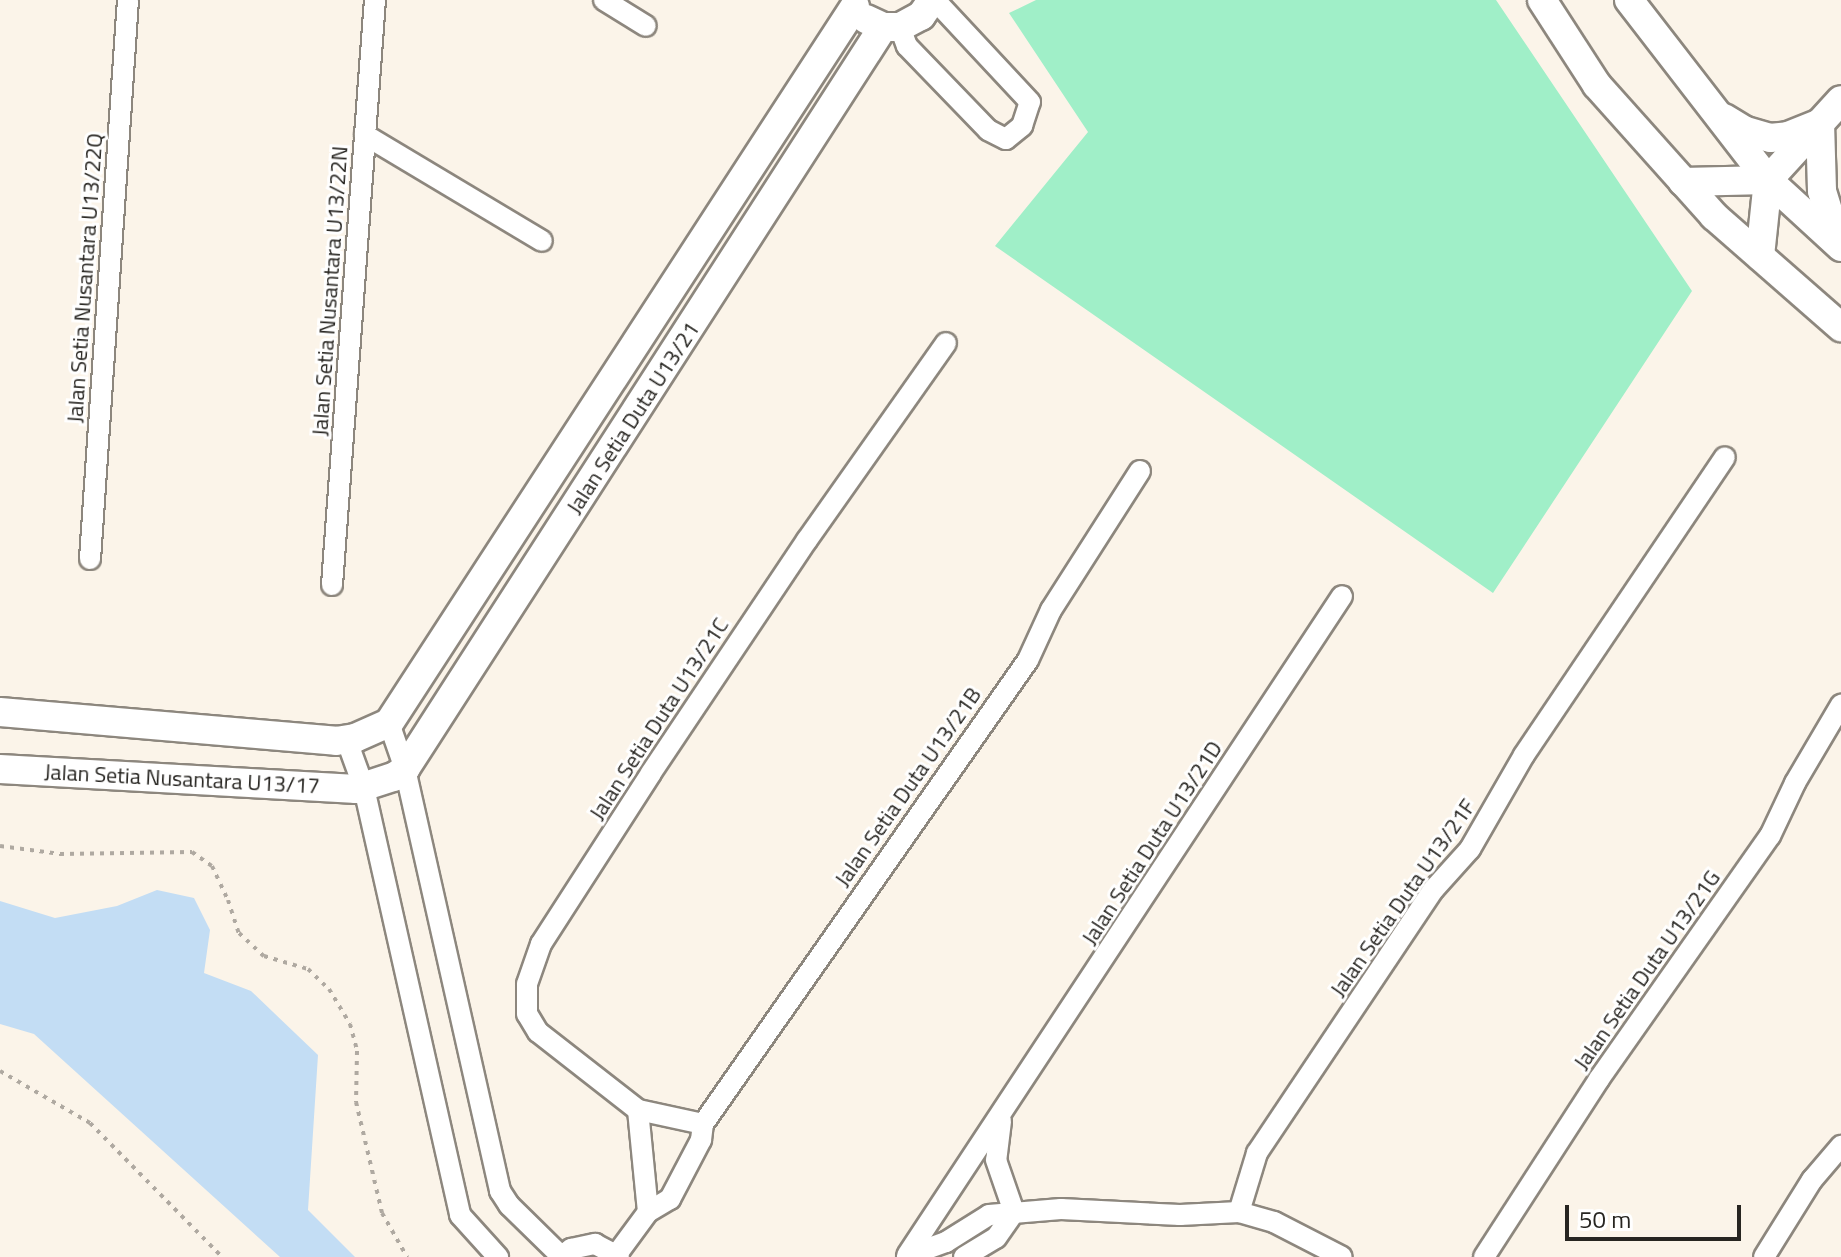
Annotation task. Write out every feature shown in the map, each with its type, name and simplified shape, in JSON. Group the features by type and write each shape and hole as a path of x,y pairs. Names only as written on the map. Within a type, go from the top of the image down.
{"main road":[{"name":"Jalan Setia Duta U13/21","path":"405,769 892,27 921,16 934,0"},
{"path":"1542,0 1597,85 1714,216 1841,327"},
{"path":"1629,0 1768,180 1840,246"},
{"name":"Jalan Setia Duta U13/21","path":"389,723 853,3"},
{"path":"853,3 872,23 892,27"},
{"path":"1760,256 1768,180 1841,100"},
{"path":"1716,113 1746,131 1770,138 1788,136 1820,123"},
{"path":"1820,123 1822,191 1840,246"},
{"path":"1683,182 1768,180"},
{"path":"0,712 347,741 389,723"},
{"name":"Jalan Setia Nusantara U13/17","path":"0,769 364,788"},
{"path":"364,788 405,769"}],"street":[{"name":"Jalan Setia Nusantara U13/22Q","path":"90,559 128,0"},
{"name":"Jalan Setia Nusantara U13/22N","path":"332,585 375,0"},
{"path":"604,0 646,26"},
{"path":"892,27 988,130 1006,139 1022,126 1030,102 934,0"},
{"path":"365,135 542,241"},
{"name":"Jalan Setia Duta U13/21C","path":"638,1110 538,1032 527,1014 527,984 541,944 798,553 946,343"},
{"name":"Jalan Setia Duta U13/21F","path":"1239,1212 1257,1153 1434,889 1470,849 1524,755 1725,457"},
{"name":"Jalan Setia Duta U13/21B","path":"618,1256 648,1212 670,1199 686,1174 701,1140 703,1124 1028,660 1051,610 1140,471"},
{"name":"Jalan Setia Duta U13/21D","path":"907,1255 1001,1117 1342,596"},
{"name":"Jalan Setia Duta U13/21G","path":"1484,1257 1599,1079 1770,836 1795,783 1841,705"},
{"path":"389,723 405,769 500,1191 518,1215 561,1256 583,1244 607,1248 618,1256"},
{"path":"347,741 364,788 460,1215 498,1257"},
{"path":"648,1212 638,1110 703,1124"},
{"path":"1001,1117 996,1160 1014,1212"},
{"path":"1764,1257 1812,1180 1841,1146"},
{"path":"907,1255 946,1242 989,1215 1061,1209 1180,1215 1239,1212 1274,1222 1342,1257"},
{"path":"964,1257 996,1238 1014,1212"}],"path":[{"path":"0,846 60,854 192,852 212,866 239,933 264,956 308,969 329,989 350,1024 357,1051 356,1102 382,1213 407,1257"},
{"path":"0,1071 90,1123 222,1257"}],"green space":[{"path":"1036,0 1496,0 1692,291 1493,593 995,246 1088,132 1009,13"}],"water":[{"path":"157,890 194,898 210,930 204,973 251,991 318,1055 308,1210 355,1257 280,1257 34,1034 0,1024 0,901 55,918 117,906"}]}
